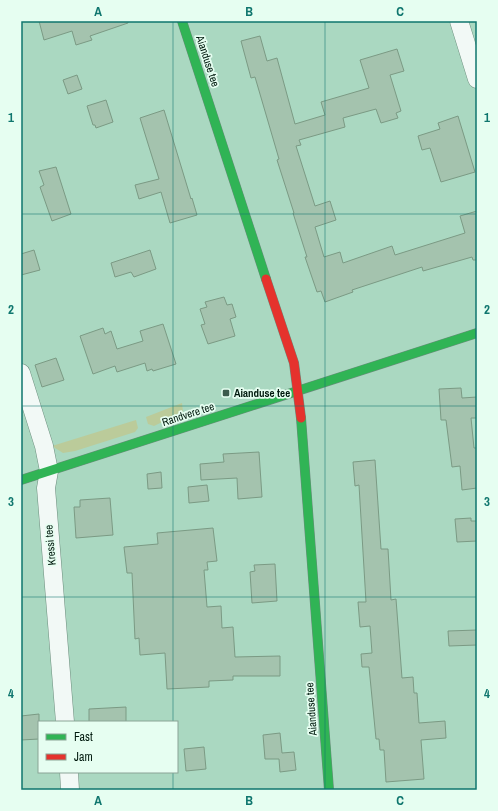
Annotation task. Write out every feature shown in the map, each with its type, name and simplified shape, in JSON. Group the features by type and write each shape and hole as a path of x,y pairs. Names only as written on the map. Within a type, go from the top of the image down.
{"street":[{"name":"Aianduse tee","path":"182,21 294,363 298,390 329,790"},
{"path":"459,21 477,79"},
{"name":"Randvere tee","path":"21,480 477,333"},
{"name":"Kressi tee","path":"21,373 44,446 49,471 46,488 65,721"},
{"path":"69,773 70,790"}],"green space":[{"path":"182,403 183,412 154,426 148,424 146,417"},
{"path":"136,420 138,428 135,432 75,451 63,453 52,446"}],"building":[{"path":"39,21 128,21 128,23 90,36 92,40 76,45 72,31 44,40"},
{"path":"260,36 267,61 277,58 295,124 325,115 321,102 369,88 360,60 397,49 404,71 390,75 401,111 396,113 398,118 381,123 376,109 343,118 345,127 299,140 301,145 296,146 315,206 330,201 336,220 315,227 324,257 340,252 343,263 392,246 395,255 465,233 460,216 477,211 477,260 473,260 472,257 423,271 422,267 352,290 353,292 325,302 321,291 317,292 305,257 307,257 277,160 279,159 255,77 251,78 241,41"},
{"path":"77,75 82,89 68,94 63,80"},
{"path":"106,100 113,122 96,128 95,125 93,125 87,106"},
{"path":"164,110 197,215 170,223 161,192 139,199 135,185 159,179 140,118"},
{"path":"458,116 475,172 441,182 430,148 422,150 418,136 440,129 438,123"},
{"path":"56,167 71,214 52,221 40,187 44,185 39,171"},
{"path":"34,250 40,270 21,275 21,254"},
{"path":"150,250 156,269 134,277 131,272 115,277 111,263"},
{"path":"224,297 227,305 232,304 236,317 230,319 235,336 208,344 201,325 205,324 200,309 207,307 205,302"},
{"path":"163,324 176,364 153,371 152,369 147,371 145,363 117,372 115,366 93,374 80,336 103,328 105,334 111,331 117,349 143,341 140,331"},
{"path":"56,358 64,380 42,387 35,365"},
{"path":"461,388 462,398 477,397 477,418 471,418 474,448 477,448 477,488 462,490 460,466 452,467 446,420 441,420 439,389"},
{"path":"259,452 262,497 238,499 237,478 201,480 200,464 224,462 223,454"},
{"path":"375,460 381,549 388,549 391,600 396,599 402,678 413,677 414,693 417,693 419,723 445,721 446,738 421,740 424,779 386,782 384,750 380,750 379,739 376,739 369,667 362,667 361,654 372,653 370,626 360,627 358,602 366,602 359,485 355,486 353,462"},
{"path":"161,472 162,488 148,489 147,474"},
{"path":"207,485 209,501 189,503 188,487"},
{"path":"110,498 113,535 76,538 74,507 80,507 80,500"},
{"path":"471,518 471,521 477,521 477,541 457,542 455,519"},
{"path":"213,528 217,561 207,562 208,570 204,570 207,607 221,606 222,628 233,627 235,657 280,656 280,676 233,676 233,680 209,681 209,687 167,689 165,653 140,655 139,638 135,639 132,573 127,573 124,547 158,544 157,533"},
{"path":"275,564 277,601 252,603 250,572 255,571 254,565"},
{"path":"477,630 477,645 449,646 448,631"},
{"path":"126,707 126,721 89,721 89,709"},
{"path":"39,714 38,739 21,740 21,716"},
{"path":"280,733 282,753 294,752 296,770 280,772 279,759 265,759 263,735"},
{"path":"204,747 206,769 186,771 184,749"}],"traffic: fast":[{"path":"182,21 266,279"},
{"path":"21,480 477,333"},
{"path":"301,418 329,790"}],"traffic: jam":[{"path":"266,279 294,363 301,418"}],"place":[{"name":"Aianduse tee","path":"226,393"}]}
